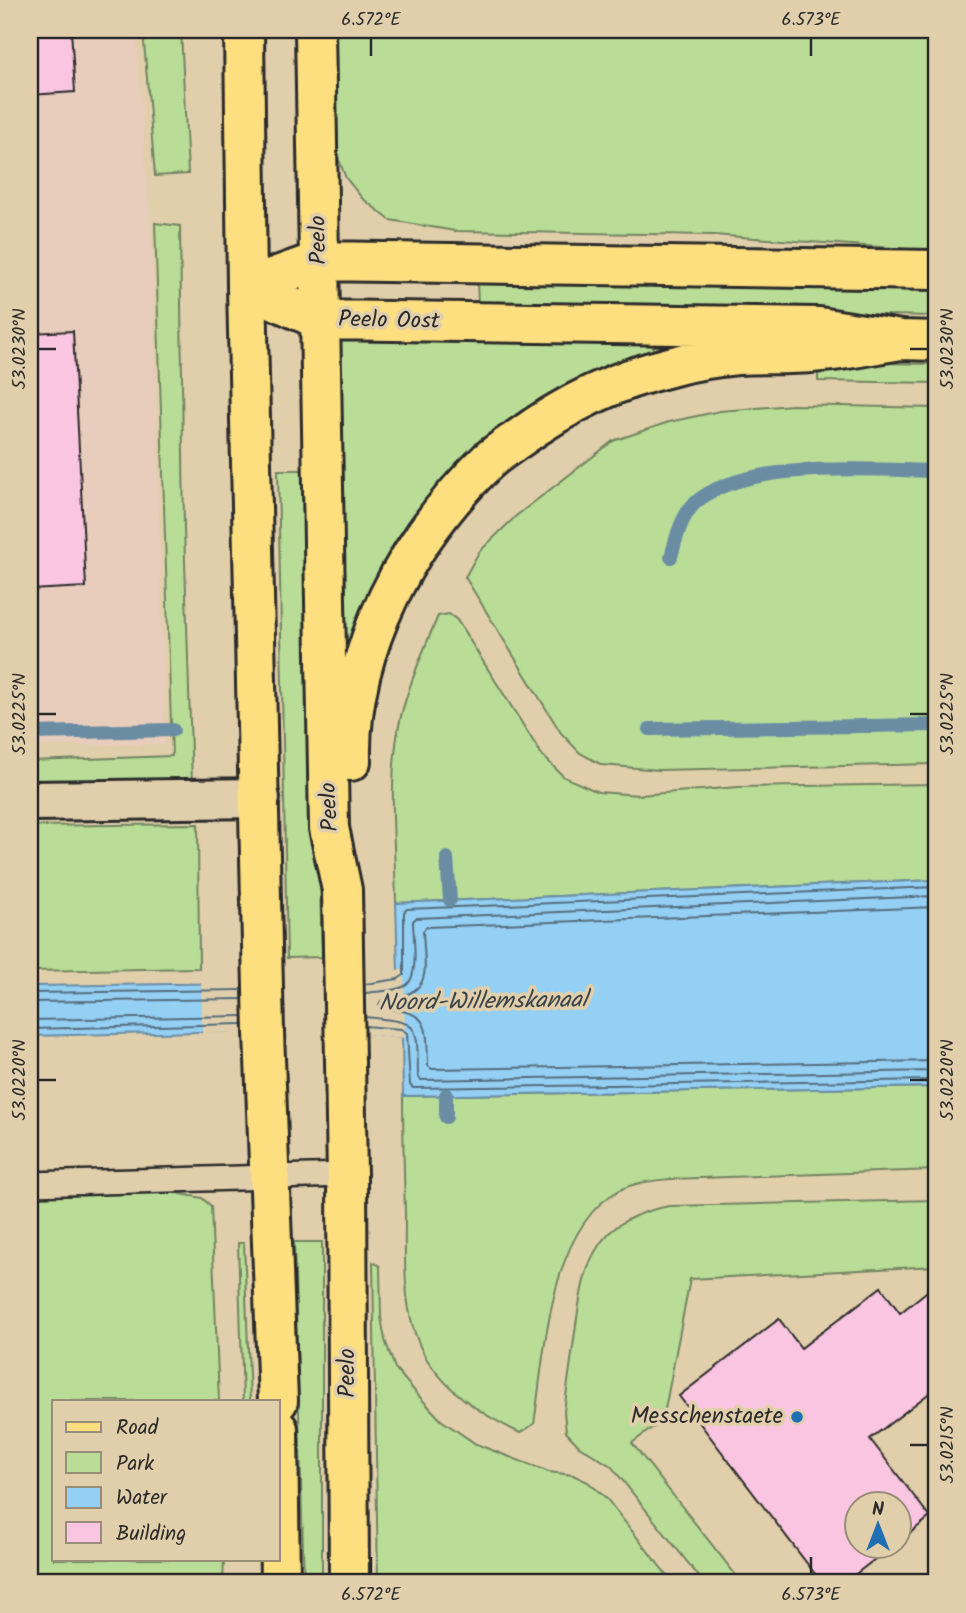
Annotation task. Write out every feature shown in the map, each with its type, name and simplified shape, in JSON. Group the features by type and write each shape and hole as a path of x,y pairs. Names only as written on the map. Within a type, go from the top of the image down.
{"main road":[{"path":"244,30 247,287 264,1032 278,1400"},
{"name":"Peelo","path":"315,30 329,828 342,890 347,1175 349,1583"},
{"path":"247,287 319,261 936,270"},
{"name":"Peelo Oost","path":"247,287 320,320 819,327 918,341"},
{"path":"342,890 353,831 351,727 361,670 379,619 407,562 441,513 489,460 544,420 601,389 669,367 736,355 820,353 918,341"},
{"path":"280,1532 281,1583"}],"street":[{"path":"30,801 260,798"}],"lane":[{"path":"30,1184 347,1175"}],"shaded area":[{"path":"30,30 136,30 152,251 165,744 30,746"}],"green space":[{"path":"143,30 181,30 188,174 155,176"},
{"path":"332,30 936,30 936,251 713,235 455,231 390,220 362,198 346,178 335,150"},
{"path":"155,223 180,226 184,529 192,785 30,786 30,761 172,756"},
{"path":"477,278 936,284 936,316 478,307"},
{"path":"333,333 654,340 655,344 652,351 598,370 545,397 492,435 348,655 345,655"},
{"path":"818,362 936,364 936,383 818,381"},
{"path":"792,405 936,408 936,764 659,770 602,765 580,753 561,733 465,577 479,552 516,516 613,441 669,422 720,411"},
{"path":"278,470 309,470 322,957 287,958"},
{"path":"449,614 457,620 542,755 564,777 598,792 639,795 738,787 936,784 936,880 396,903 394,762 401,716 438,616"},
{"path":"198,824 199,968 30,971 30,826"},
{"path":"936,1087 936,1170 657,1180 624,1188 595,1209 577,1234 564,1263 547,1330 534,1424 520,1433 481,1412 457,1394 437,1373 419,1345 406,1290 403,1096"},
{"path":"171,1192 202,1198 211,1206 219,1400 52,1400 52,1560 224,1560 223,1583 200,1583 200,1580 192,1579 191,1583 30,1583 30,1196"},
{"path":"936,1200 936,1266 690,1279 663,1420 632,1443 742,1583 704,1583 611,1466 579,1446 566,1432 564,1411 580,1302 590,1262 598,1246 610,1232 625,1221 644,1212 669,1206"},
{"path":"294,1242 322,1242 322,1583 304,1583"},
{"path":"238,1243 244,1243 250,1400 243,1400"},
{"path":"373,1262 380,1266 381,1317 385,1340 395,1368 441,1420 476,1444 549,1472 573,1475 588,1482 606,1498 673,1583 378,1583"}],"water":[{"name":"Noord-Willemskanaal","path":"936,880 936,1087 403,1096 402,1037 332,1029 30,1036 30,986 327,982 398,972 396,903"}],"pier":[{"path":"404,969 405,1038 332,1031 202,1033 201,982 327,979"}],"building":[{"path":"30,30 71,30 75,92 30,95"},
{"path":"73,331 86,587 30,590 30,333"},
{"name":"Messchenstaete","path":"936,1284 936,1388 870,1439 909,1490 844,1490 844,1560 874,1560 844,1583 822,1583 679,1396 779,1319 801,1348 881,1287 900,1313"},
{"name":"Messchenstaete","path":"914,1496 930,1517 914,1530"}],"waterway":[{"path":"671,557 677,535 690,508 717,489 744,479 810,470 936,471"},
{"path":"650,729 936,725"},
{"path":"30,733 173,730"},
{"path":"447,858 450,900"},
{"path":"446,1095 446,1117"}],"place":[{"name":"Messchenstaete","path":"797,1417"}]}
